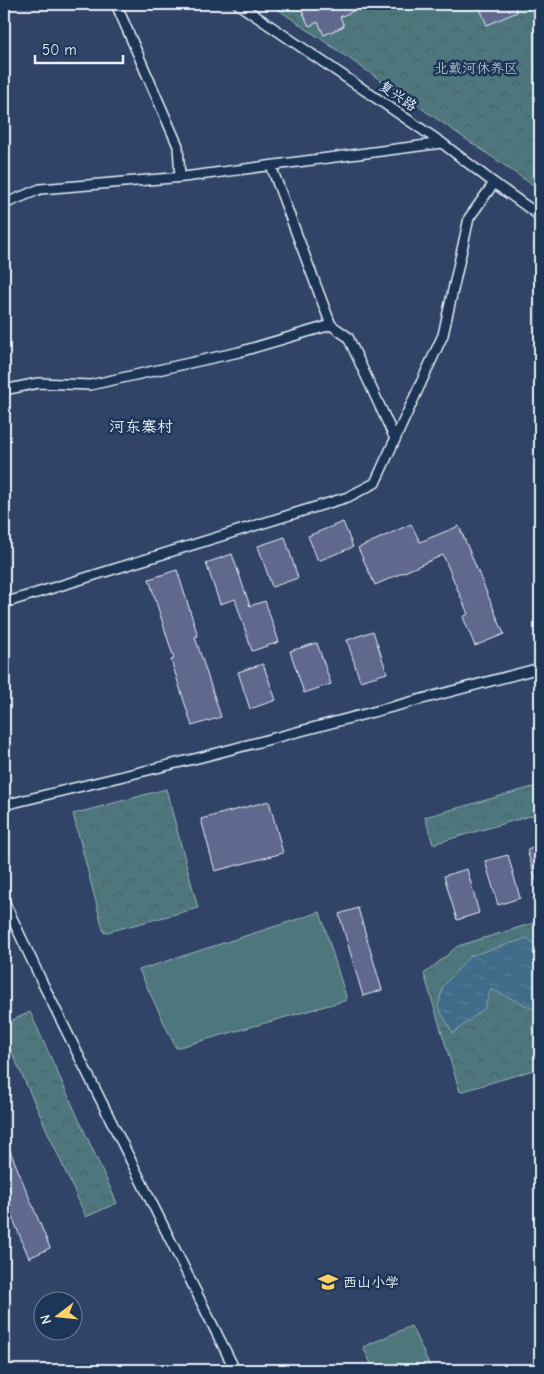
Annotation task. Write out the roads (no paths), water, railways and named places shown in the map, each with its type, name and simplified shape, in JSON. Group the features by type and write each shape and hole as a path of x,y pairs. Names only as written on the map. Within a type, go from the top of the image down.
{"street":[{"path":"116,4 178,146 180,178"},
{"name":"复兴路","path":"238,4 442,143 540,216"},
{"path":"4,204 40,189 180,178 442,143"},
{"path":"271,166 331,326 348,337 395,439"},
{"path":"4,603 348,497 375,482 443,335 469,218 494,183"},
{"path":"4,390 38,383 90,385 239,352 331,326"},
{"path":"4,805 202,757 540,668"},
{"path":"4,901 43,984 235,1370"}],"water":[{"path":"528,938 540,951 540,1055 536,1056 538,1011 491,989 484,1009 453,1033 438,1007 443,986 470,956"}],"place":[{"name":"西山小学","path":"328,1282"}],"district":[{"name":"河东寨村","path":"141,427"}],"park label":[{"name":"北戴河休养区","path":"476,68"}]}
